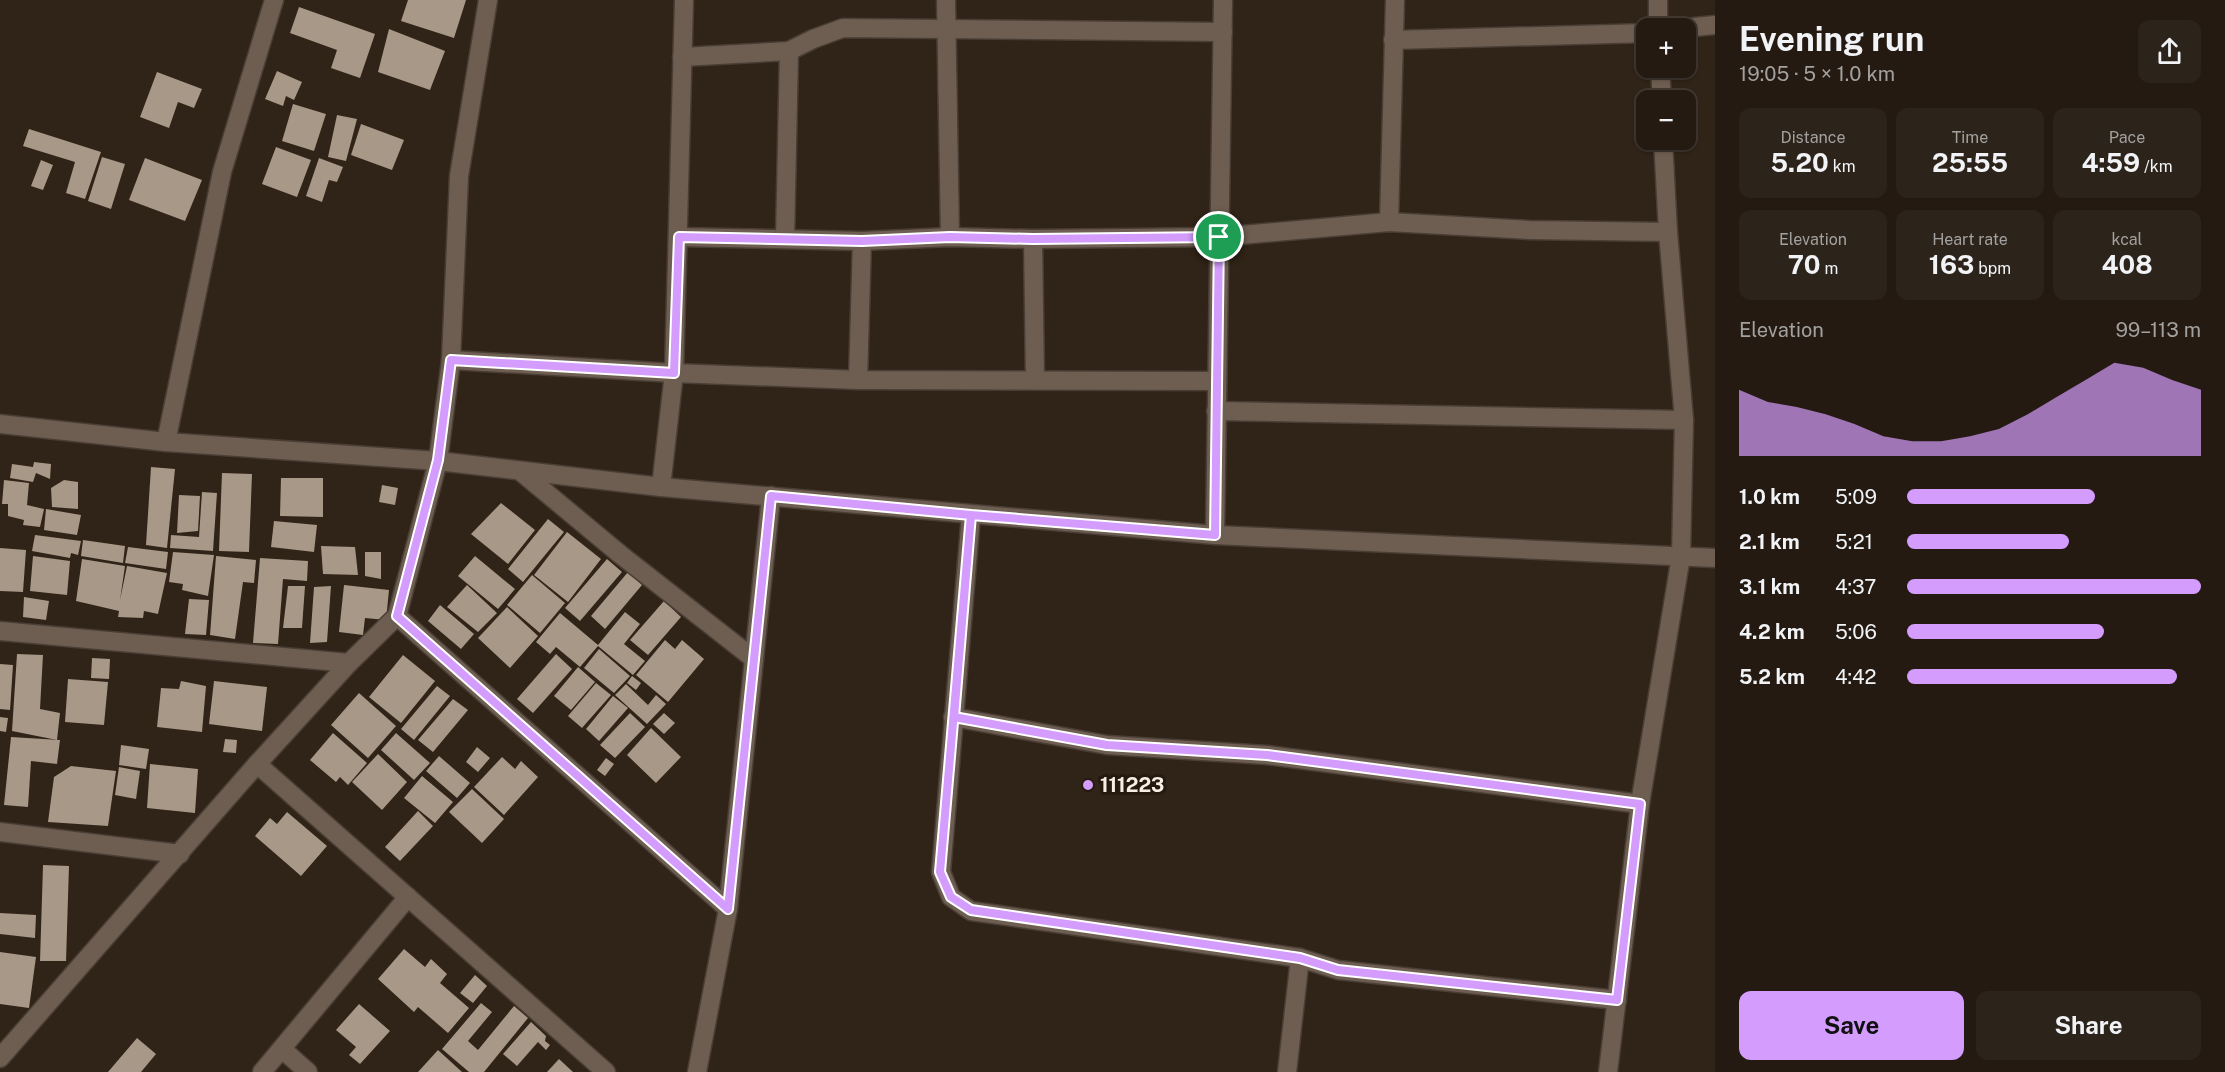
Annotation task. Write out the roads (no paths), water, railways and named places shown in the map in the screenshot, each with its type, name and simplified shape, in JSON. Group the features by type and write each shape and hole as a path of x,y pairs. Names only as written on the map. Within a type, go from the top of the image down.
{"street":[{"path":"166,442 222,172 274,0"},
{"path":"2,1054 180,854 256,764 349,663 397,616 438,460 451,360 459,176 488,0"},
{"path":"661,487 674,373 684,0"},
{"path":"946,0 950,237"},
{"path":"1215,535 1223,0"},
{"path":"1389,222 1395,0"},
{"path":"1658,0 1658,18"},
{"path":"1696,27 1715,25"},
{"path":"682,57 789,51 843,28 1223,32"},
{"path":"1393,40 1636,33"},
{"path":"785,239 789,51"},
{"path":"1608,1072 1640,804 1681,556 1684,420 1668,232 1664,150"},
{"path":"679,237 862,241 950,237 1033,239 1219,237 1389,222 1528,230 1668,232"},
{"path":"1033,239 1035,380"},
{"path":"858,380 862,241"},
{"path":"451,360 674,373 858,380 1217,381"},
{"path":"1216,411 1684,420"},
{"path":"0,424 166,442 438,460 661,487 1215,535 1715,558"},
{"path":"520,471 754,659"},
{"path":"697,1072 728,909 771,496"},
{"path":"971,515 940,872 951,897 971,910 1300,958 1338,970 1617,1000"},
{"path":"397,616 728,909"},
{"path":"0,631 349,663"},
{"path":"954,717 1107,745 1267,755 1640,804"},
{"path":"256,764 606,1072"},
{"path":"0,832 180,854"},
{"path":"262,1072 408,897"},
{"path":"1287,1072 1300,958"},
{"path":"282,1049 308,1072"}],"place":[{"name":"111223","path":"1088,785"}]}
